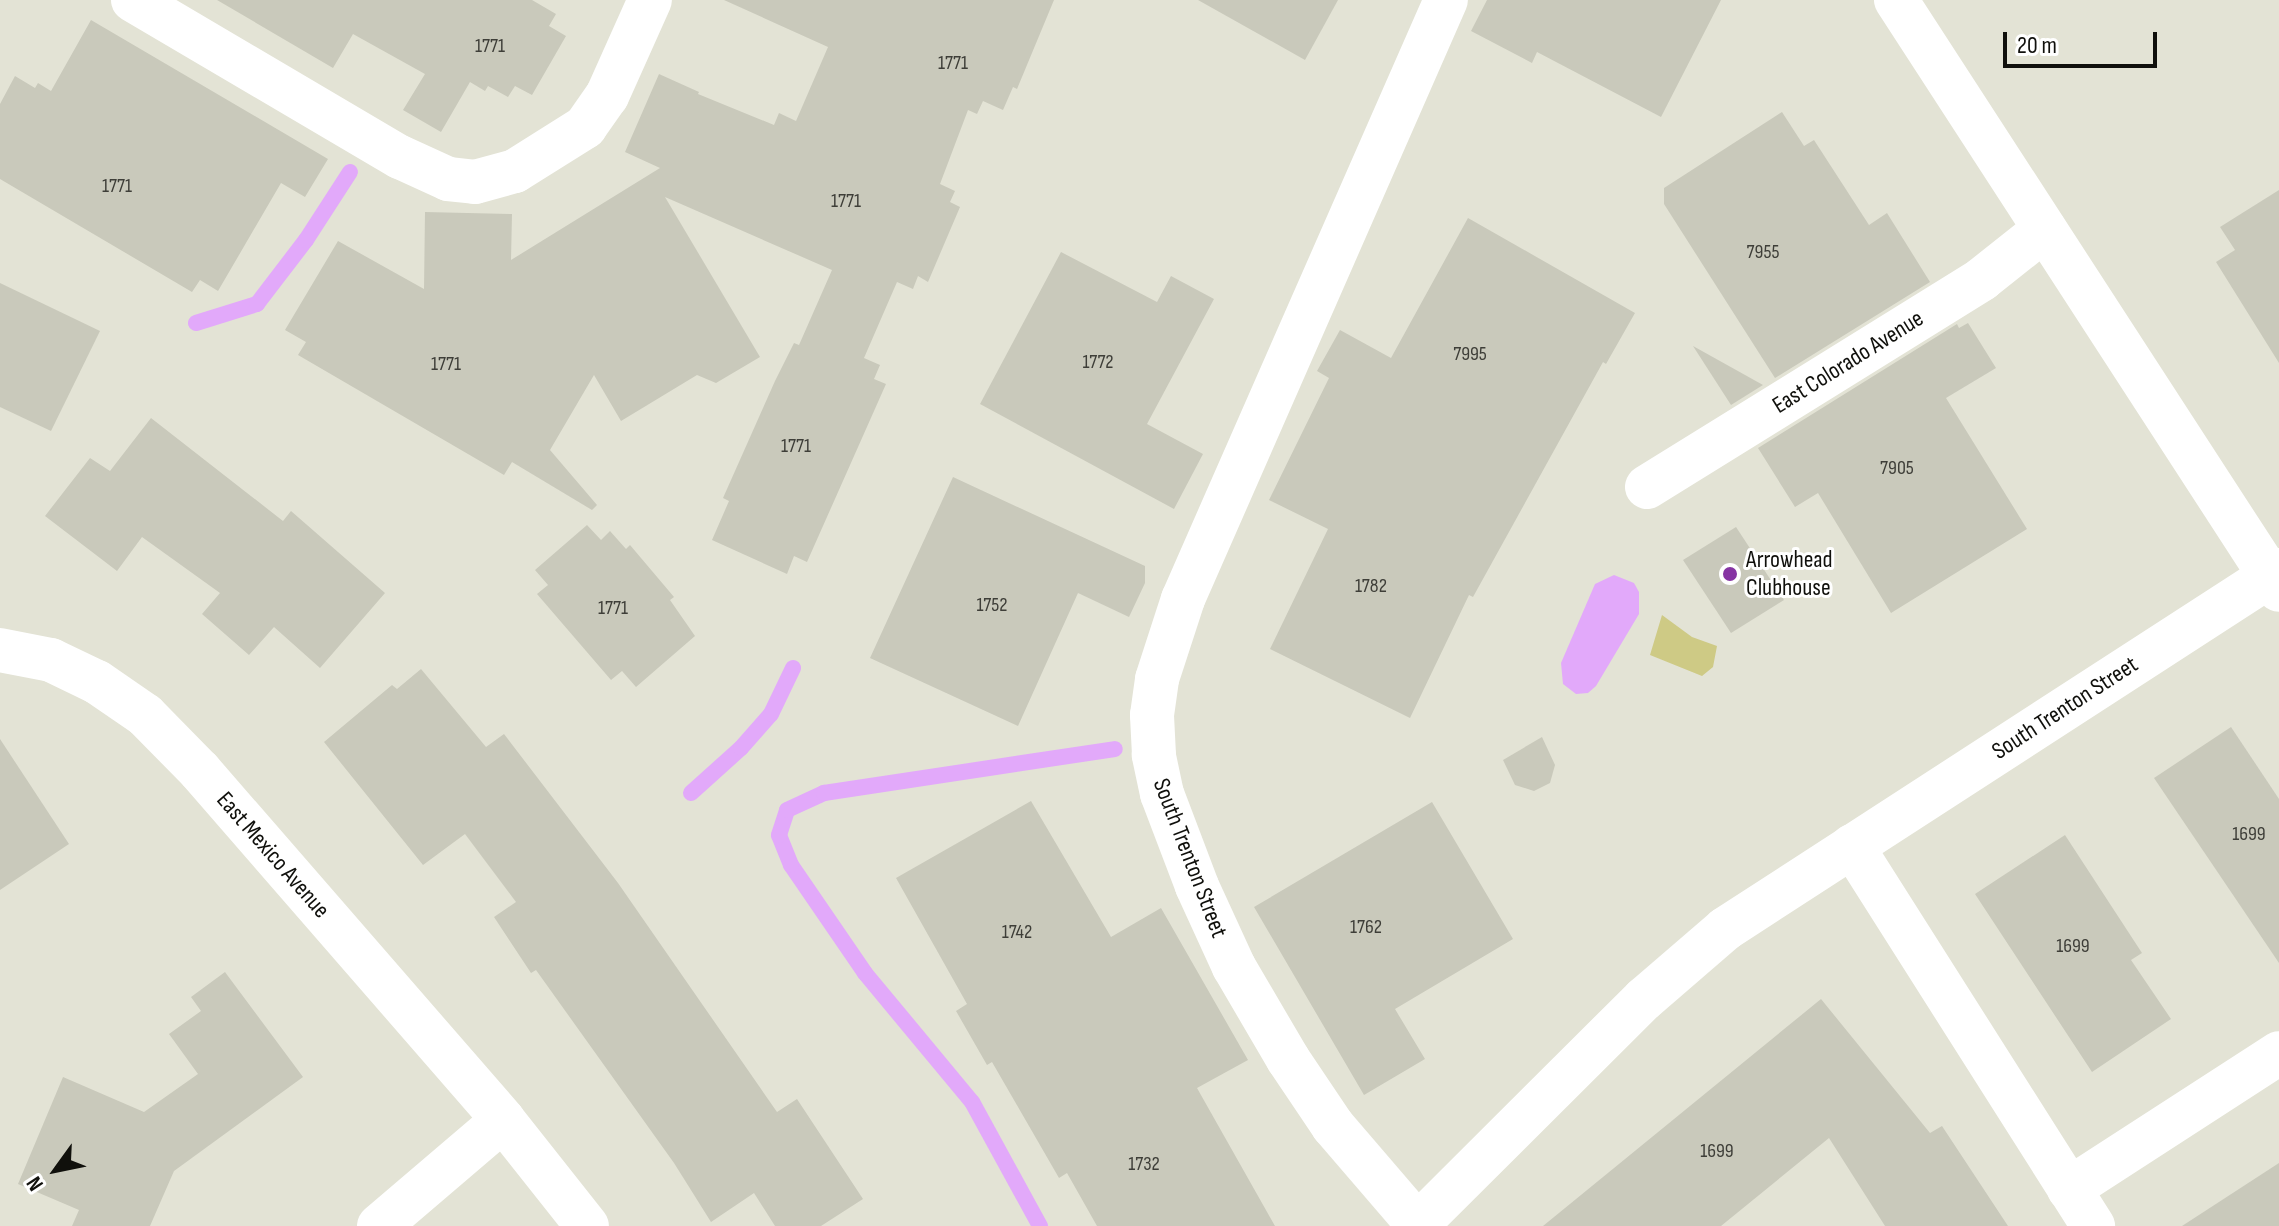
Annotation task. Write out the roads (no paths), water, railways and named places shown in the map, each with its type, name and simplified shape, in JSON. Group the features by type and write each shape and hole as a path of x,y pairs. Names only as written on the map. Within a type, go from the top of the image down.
{"street":[{"path":"133,0 400,157 448,179 475,182 515,171 585,127 607,96 650,0"},
{"name":"South Trenton Street","path":"1446,0 1167,645 1152,715 1157,776 1197,886 1234,967 1266,1024 1333,1126 1417,1225 1687,959 1735,922 2276,579"},
{"path":"1896,0 2276,579"},
{"name":"East Colorado Avenue","path":"1647,487 1982,279 2045,229"},
{"name":"East Mexico Avenue","path":"0,650 51,660 97,682 145,715 200,771 503,1120 587,1226"},
{"path":"1852,846 2093,1226"},
{"path":"2069,1189 2279,1053"},
{"path":"379,1226 503,1120"}],"waterway":[{"path":"196,323 257,304 306,240 350,172"},
{"path":"691,793 741,748 771,714 793,668"},
{"path":"1040,1226 972,1102 865,973 791,865 779,835 787,810 824,793 1115,749"}],"place":[{"name":"Arrowhead Clubhouse","path":"1730,574"}]}
